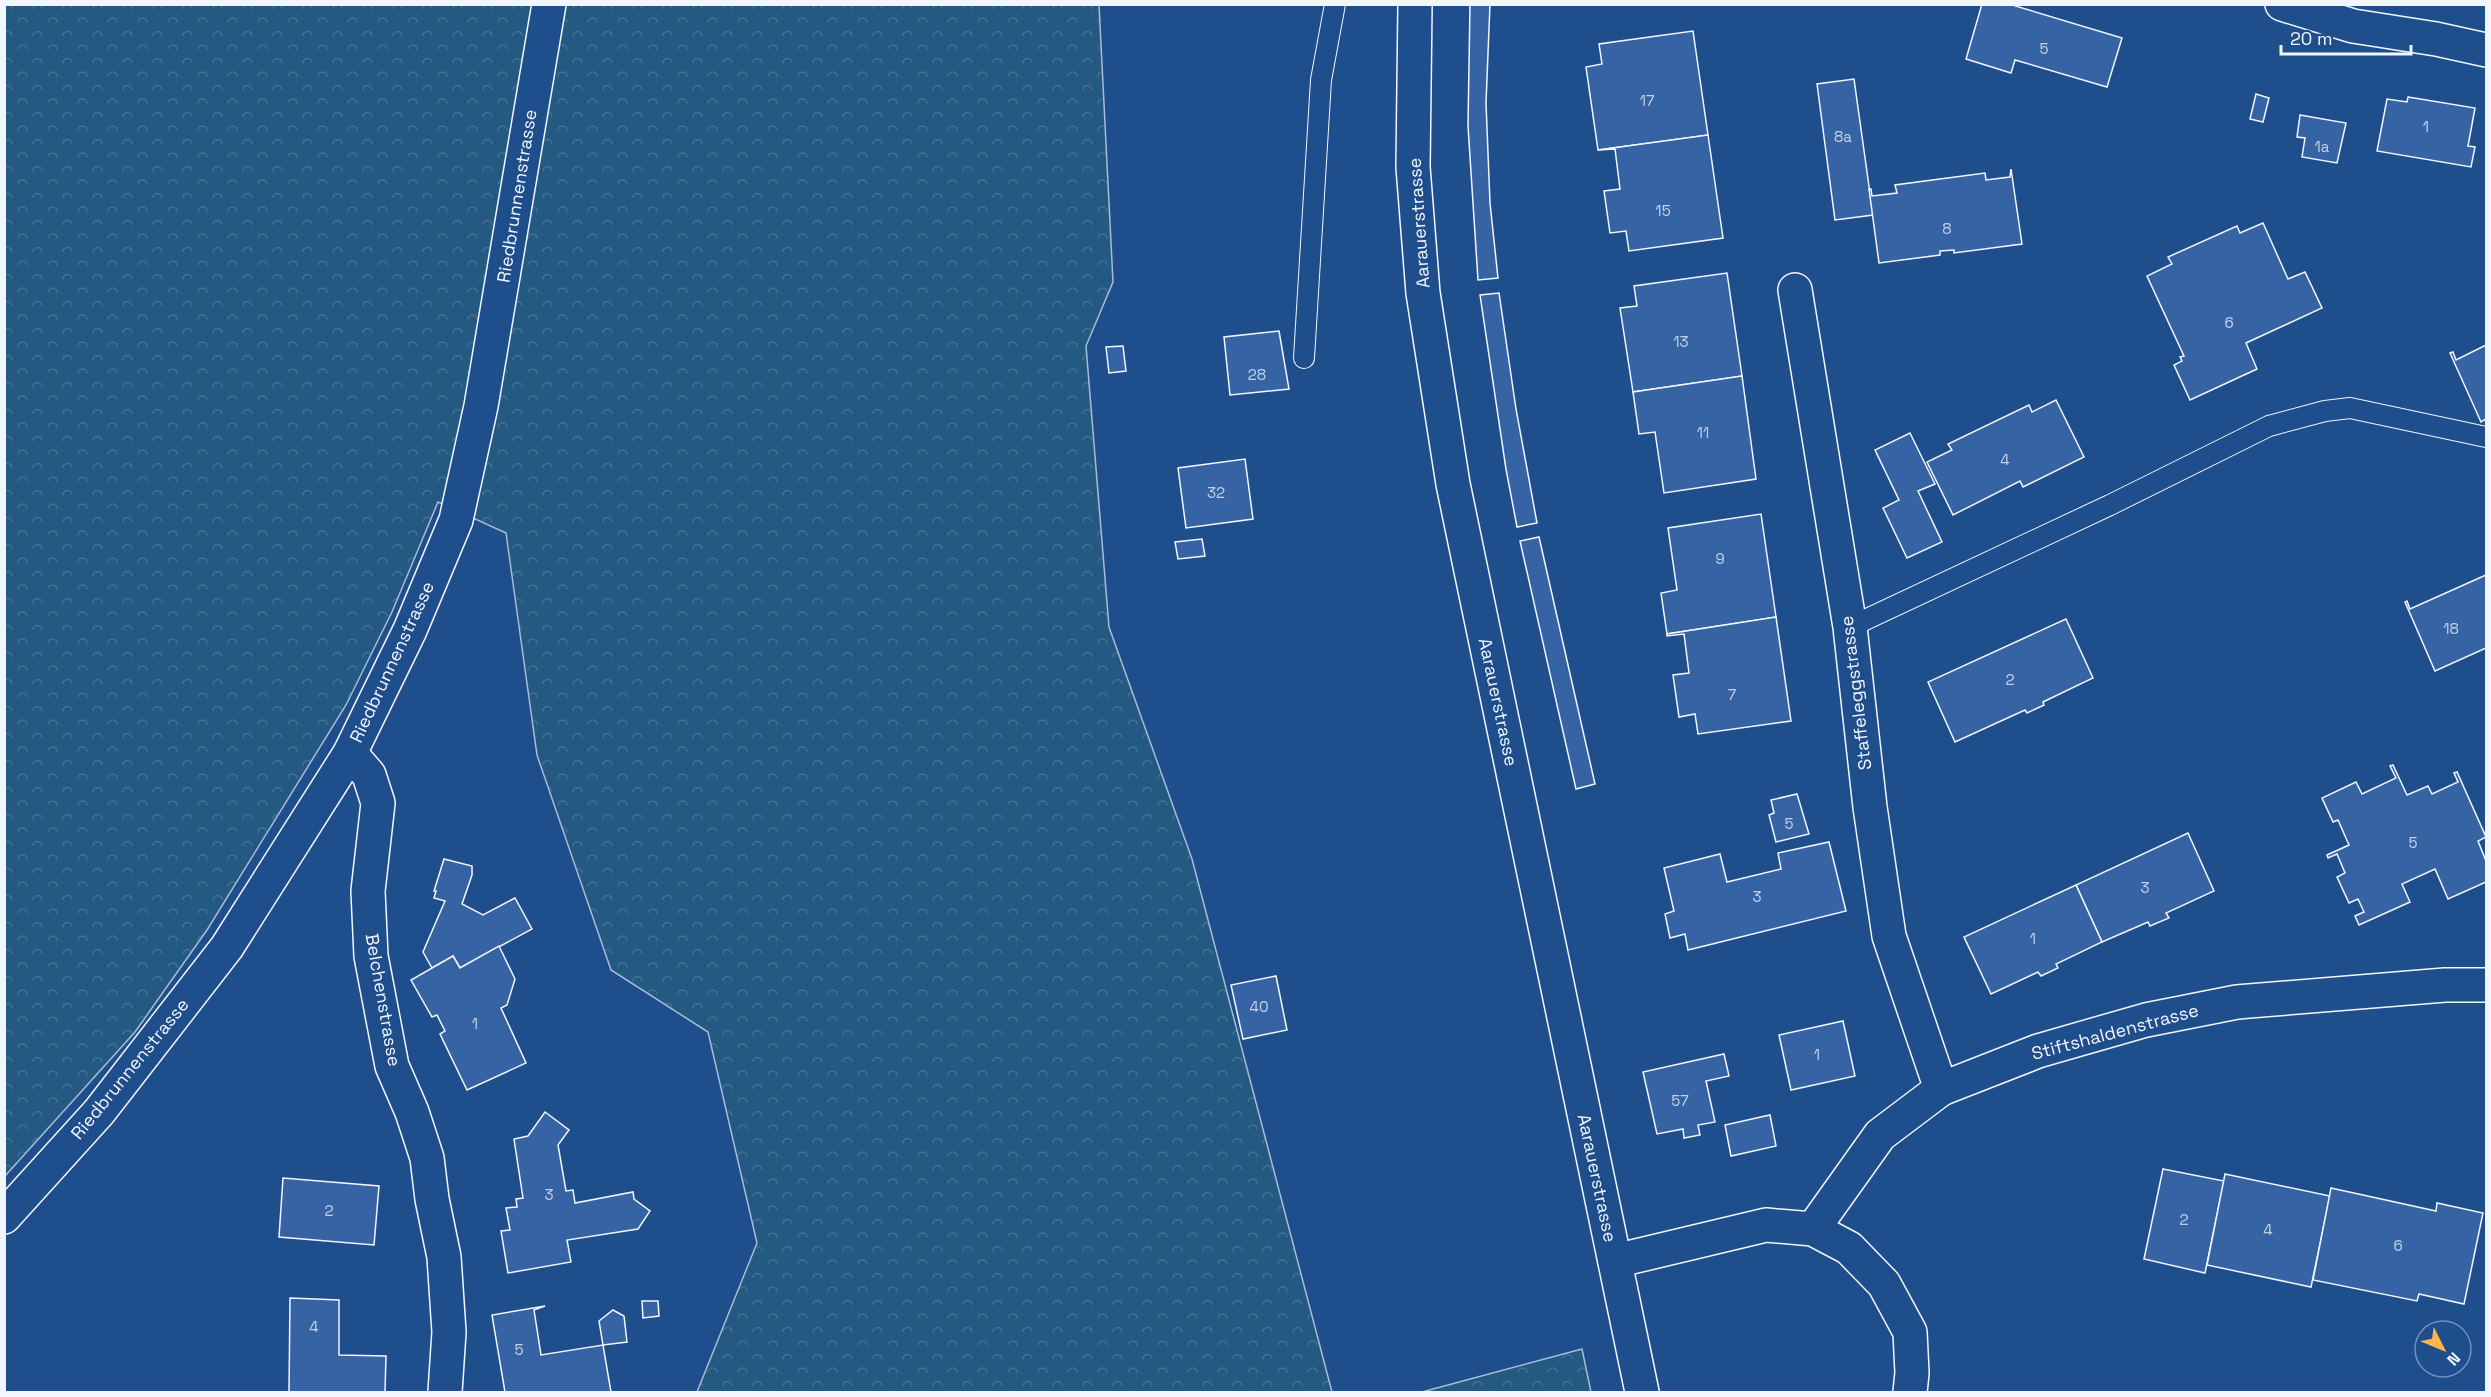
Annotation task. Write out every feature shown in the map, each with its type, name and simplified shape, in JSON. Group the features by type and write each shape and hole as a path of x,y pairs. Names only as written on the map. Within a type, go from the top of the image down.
{"street":[{"name":"Riedbrunnenstrasse","path":"4,1217 99,1112 227,947 350,753 410,630 456,520 481,405 549,4"},
{"name":"Aarauerstrasse","path":"1415,4 1413,167 1424,293 1453,484 1642,1392"},
{"path":"2282,4 2353,26 2436,39 2487,50"},
{"name":"Staffeleggstrasse","path":"1795,290 1850,627 1870,807 1889,936 1941,1089"},
{"name":"Belchenstrasse","path":"350,753 369,775 378,803 368,891 371,956 392,1066 412,1112 427,1158 432,1198 444,1257 449,1332 445,1392"},
{"name":"Stiftshaldenstrasse","path":"1813,1229 1880,1135 1941,1089 2038,1051 2146,1020 2237,1002 2445,985 2487,985"},
{"path":"1615,1261 1766,1225 1813,1229 1849,1248 1884,1284 1910,1332 1912,1373 1910,1392"}],"lane":[{"path":"1304,358 1321,80 1335,4"},
{"path":"1850,627 2109,505 2269,426 2325,411 2350,408 2487,437"}],"green space":[{"path":"5,5 1099,5 1113,282 1086,346 1109,627 1192,859 1332,1392 697,1392 757,1243 708,1032 611,970 537,755 506,533 438,502 392,612 346,705 207,930 135,1032 5,1176"},
{"path":"1582,1349 1591,1392 1422,1392"}],"building":[{"path":"1470,4 1490,4 1486,103 1490,203 1498,278 1478,280 1468,126"},
{"path":"1982,4 2009,4 2122,38 2107,87 2015,60 2011,73 1966,59"},
{"path":"1693,31 1708,135 1598,150 1586,67 1602,64 1599,44"},
{"path":"1854,79 1873,215 1835,220 1817,84"},
{"path":"2256,94 2269,98 2263,122 2250,119"},
{"path":"2408,97 2475,108 2468,146 2475,147 2471,167 2377,151 2387,99 2407,102"},
{"path":"2300,115 2346,123 2337,163 2302,157 2305,138 2297,137"},
{"path":"1708,135 1723,238 1629,251 1626,231 1610,233 1604,191 1620,189 1615,149 1598,150"},
{"path":"2011,169 2022,244 1954,253 1954,250 1940,251 1940,255 1879,263 1869,189 1871,189 1872,196 1897,193 1895,185 1985,173 1986,180 2010,177"},
{"path":"2263,223 2288,279 2305,272 2322,308 2246,343 2257,369 2190,400 2174,365 2182,361 2180,357 2184,356 2147,276 2172,264 2168,257 2237,226 2240,233"},
{"path":"1727,273 1742,376 1633,392 1620,308 1637,306 1634,286"},
{"path":"1499,293 1516,409 1537,523 1517,527 1480,295"},
{"path":"1279,331 1289,389 1230,395 1224,337"},
{"path":"2486,345 2486,419 2481,422 2450,353 2453,352 2456,360"},
{"path":"1123,346 1126,371 1109,373 1106,347"},
{"path":"1742,376 1756,479 1664,493 1655,432 1639,434 1633,392"},
{"path":"2056,400 2084,457 2023,487 2020,481 1953,515 1927,462 1952,450 1948,444 2029,405 2032,412"},
{"path":"1910,433 1935,484 1918,491 1942,542 1907,558 1883,508 1899,500 1875,450"},
{"path":"1245,459 1253,519 1186,528 1178,468"},
{"path":"1761,514 1776,617 1667,634 1661,593 1677,590 1668,528"},
{"path":"1539,537 1595,784 1576,789 1520,541"},
{"path":"1202,539 1205,556 1178,559 1175,542"},
{"path":"2486,575 2486,648 2435,671 2405,602 2407,601 2410,609"},
{"path":"1776,617 1791,721 1698,734 1695,714 1679,717 1673,675 1689,673 1684,634 1667,636 1667,634"},
{"path":"2066,619 2093,678 2043,702 2044,705 2027,713 2025,710 1955,742 1928,682"},
{"path":"2393,765 2407,795 2428,786 2432,794 2458,782 2454,773 2457,772 2486,837 2478,841 2486,861 2486,882 2448,899 2435,869 2402,884 2410,902 2359,925 2355,916 2364,912 2358,899 2349,903 2337,877 2345,873 2337,854 2328,858 2327,855 2349,845 2338,820 2333,822 2322,798 2356,782 2362,794 2396,778 2390,766"},
{"path":"1797,794 1809,834 1776,842 1769,815 1774,813 1771,800"},
{"path":"2188,833 2214,891 2166,913 2169,918 2150,926 2148,922 2102,942 2076,885"},
{"path":"1829,842 1846,911 1688,950 1685,934 1670,938 1665,914 1674,911 1664,868 1720,854 1727,882 1781,869 1778,853"},
{"path":"444,859 472,866 472,875 462,904 483,915 515,898 532,929 460,968 453,956 432,968 423,952 445,901 434,898"},
{"path":"2076,885 2102,942 2056,964 2058,968 2041,976 2038,972 1991,994 1964,937"},
{"path":"499,946 515,979 507,1005 501,1008 526,1063 467,1090 440,1034 445,1031 437,1015 432,1017 411,980 453,956 460,968"},
{"path":"1276,976 1287,1030 1243,1039 1231,985"},
{"path":"1843,1021 1855,1076 1791,1090 1779,1035"},
{"path":"1724,1054 1729,1076 1706,1081 1715,1122 1698,1125 1700,1135 1684,1138 1683,1129 1657,1134 1643,1072"},
{"path":"545,1112 569,1130 558,1145 566,1191 573,1190 575,1203 633,1192 634,1199 650,1211 638,1229 567,1240 571,1262 508,1273 501,1231 510,1230 506,1208 517,1207 516,1199 523,1198 514,1139 528,1136"},
{"path":"1770,1115 1776,1146 1731,1156 1725,1125"},
{"path":"2163,1169 2224,1181 2205,1273 2144,1259"},
{"path":"2225,1174 2330,1196 2311,1287 2207,1265"},
{"path":"283,1178 379,1186 374,1245 279,1237"},
{"path":"2331,1188 2436,1211 2437,1203 2483,1213 2464,1304 2419,1294 2417,1301 2313,1280"},
{"path":"290,1298 339,1300 339,1355 386,1356 385,1392 289,1392"},
{"path":"642,1301 658,1301 659,1316 643,1318"},
{"path":"545,1306 534,1310 541,1355 603,1345 611,1392 505,1392 492,1315"},
{"path":"613,1310 624,1316 627,1342 603,1345 599,1321"}]}
